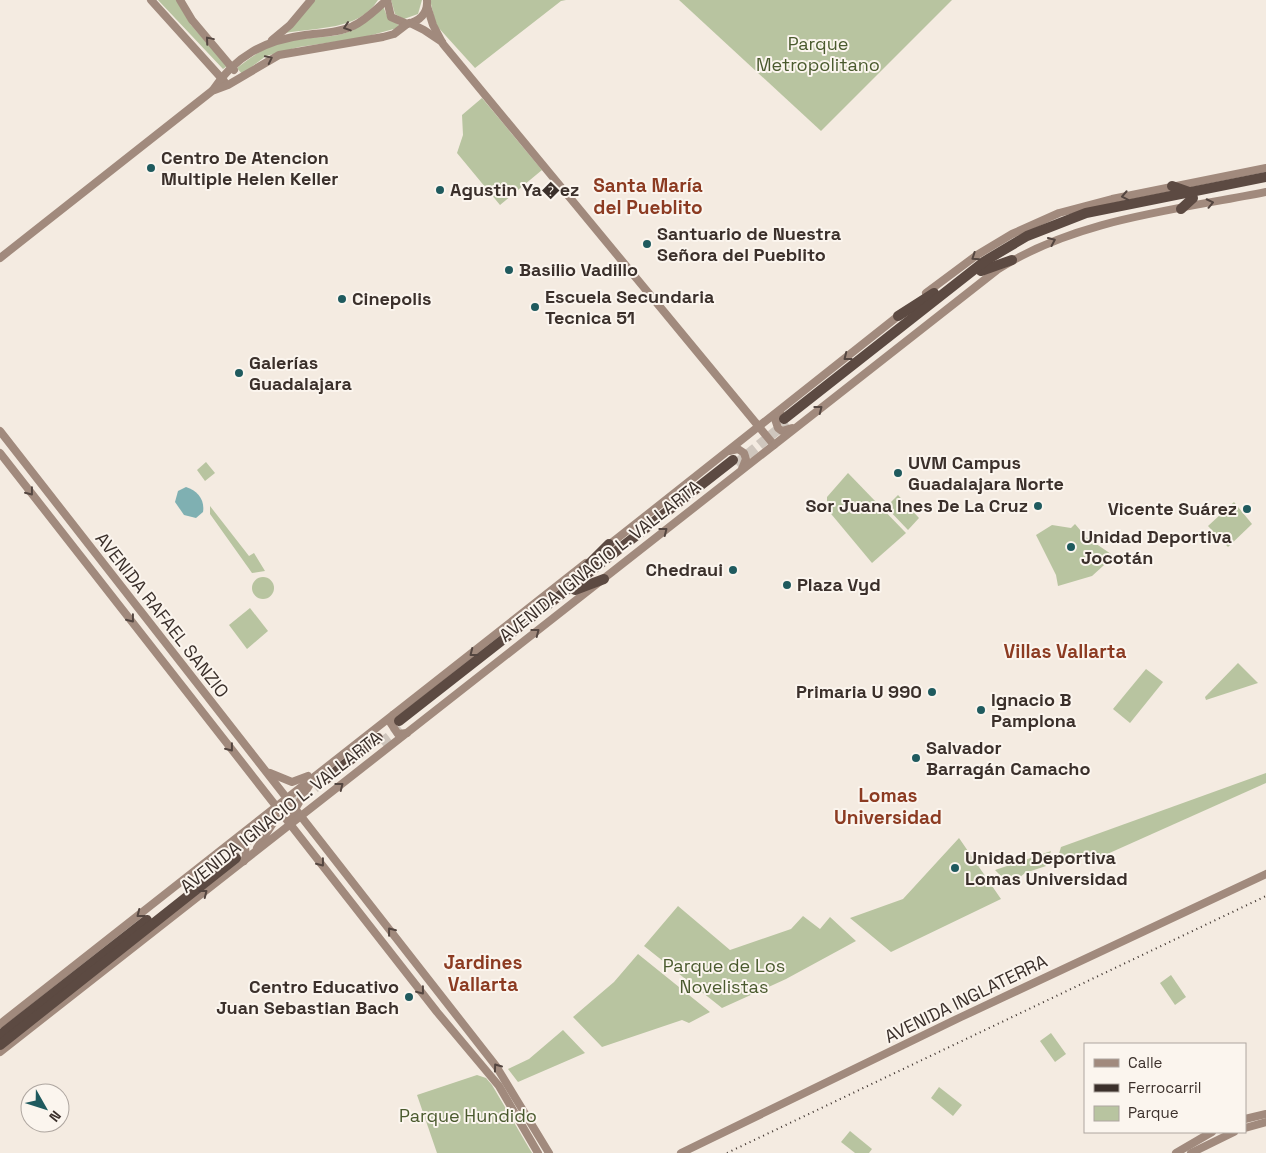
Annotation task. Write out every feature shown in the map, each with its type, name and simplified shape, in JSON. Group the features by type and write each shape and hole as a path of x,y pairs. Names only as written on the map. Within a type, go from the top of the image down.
{"highway":[{"name":"AVENIDA IGNACIO L. VALLARTA","path":"787,419 982,270 1027,242 1091,218 1266,177"},
{"name":"AVENIDA IGNACIO L. VALLARTA","path":"787,419 961,279 1008,246 1060,222 1086,213 1266,183"},
{"path":"1172,186 1192,195 1181,209"},
{"path":"1060,222 1083,206"},
{"path":"982,270 1012,260"},
{"path":"898,316 961,279"},
{"name":"AVENIDA IGNACIO L. VALLARTA","path":"401,724 576,590 734,462"},
{"name":"AVENIDA IGNACIO L. VALLARTA","path":"401,724 547,605 734,462"},
{"path":"547,605 609,544"},
{"path":"576,590 604,579"},
{"name":"AVENIDA IGNACIO L. VALLARTA","path":"323,780 383,742"},
{"name":"AVENIDA IGNACIO L. VALLARTA","path":"0,1045 237,856"},
{"name":"AVENIDA IGNACIO L. VALLARTA","path":"0,1035 237,856"},
{"path":"103,972 162,916"}],"street":[{"path":"151,0 228,85"},
{"path":"180,0 192,20 240,77"},
{"path":"0,258 212,91 232,67 271,41 290,25 311,0"},
{"path":"271,41 345,29 360,21 387,0 391,17 424,30 444,44"},
{"path":"212,91 228,85 279,55 394,34 409,23 422,17 427,3"},
{"path":"427,3 433,25 444,44 774,445"},
{"name":"AVENIDA IGNACIO L. VALLARTA","path":"0,1024 237,856 302,817 401,724 609,544 734,462 774,445 787,419 898,316 957,269 1012,234 1059,213 1172,186 1266,168"},
{"name":"AVENIDA IGNACIO L. VALLARTA","path":"287,798 323,780 345,752 383,724 401,724 604,579 734,462 758,427 787,419 1012,260 1077,231 1266,192"},
{"name":"AVENIDA RAFAEL SANZIO","path":"0,431 496,1066 549,1153"},
{"name":"AVENIDA RAFAEL SANZIO","path":"0,453 437,1012 498,1086 538,1153"},
{"path":"383,724 391,734 383,742"},
{"path":"266,771 284,780 299,781 345,752"},
{"path":"290,825 296,809 323,780"},
{"path":"261,786 266,807 261,819"},
{"path":"237,856 287,798"},
{"name":"AVENIDA IGNACIO L. VALLARTA","path":"0,1052 103,972 237,856 261,819 278,809"},
{"name":"AVENIDA INGLATERRA","path":"681,1153 961,1017 1266,874"},
{"path":"1246,1120 1266,1114"},
{"path":"1246,1128 1266,1122"},
{"path":"1176,1153 1210,1133"},
{"path":"1190,1153 1232,1133"}],"green space":[{"path":"158,0 176,0 191,25 227,66 223,69"},
{"path":"314,0 378,0 370,10 348,22 336,26 285,33"},
{"path":"391,0 422,0 418,14 404,19 395,14"},
{"path":"430,0 566,0 561,1 475,68 436,25"},
{"name":"Parque Metropolitano","path":"679,0 952,0 821,131"},
{"path":"383,6 387,16 401,27 361,38 299,47 266,56 242,74 237,68 259,52 277,44 347,32 370,19"},
{"path":"482,98 542,170 500,205 457,153 463,135 462,115"},
{"path":"206,462 215,473 205,481 197,470"},
{"path":"848,473 906,533 872,563 827,509 827,497"},
{"path":"898,495 919,518 908,530 886,507"},
{"path":"1234,502 1252,524 1228,547 1208,526"},
{"path":"210,506 249,556 254,553 265,571 252,573 210,514"},
{"name":"Unidad Deportiva Jocotán","path":"1075,524 1086,537 1114,556 1092,576 1058,586 1056,575 1036,535 1052,525 1071,528"},
{"path":"263,577 271,580 274,588 271,596 263,599 255,596 252,588 255,580"},
{"path":"250,608 268,631 247,649 229,625"},
{"path":"1238,663 1258,683 1206,700 1205,697"},
{"path":"1146,669 1163,682 1130,723 1113,709"},
{"path":"1266,773 1266,783 1105,855 1056,864 1061,847"},
{"name":"Unidad Deportiva Lomas Universidad","path":"959,838 1001,899 891,952 850,918 903,899"},
{"path":"1051,851 1046,866 1025,873 1010,885 995,870"},
{"name":"Parque de Los Novelistas","path":"678,906 730,950 791,929 803,916 820,929 830,917 856,941 786,979 722,1008 644,946"},
{"path":"638,954 710,1012 689,1023 682,1020 602,1047 573,1017 614,982"},
{"path":"1171,975 1186,997 1175,1005 1160,983"},
{"path":"563,1030 585,1053 518,1082 508,1069 529,1059"},
{"path":"1051,1033 1066,1054 1055,1062 1040,1041"},
{"name":"Parque Hundido","path":"477,1075 486,1078 492,1085 532,1153 437,1153 417,1095"},
{"path":"939,1087 962,1105 953,1116 931,1098"},
{"path":"850,1131 872,1149 869,1153 855,1153 841,1142"}],"water":[{"path":"186,487 194,491 202,500 203,512 196,518 184,515 175,502 178,491"}],"tunnel":[{"path":"736,464 787,422"},
{"path":"381,743 403,726"},
{"path":"232,853 325,780"}],"railway":[{"path":"727,1153 1266,896"}],"place":[{"name":"Centro De Atencion Multiple Helen Keller","path":"151,168"},
{"name":"Agustin Ya�ez","path":"440,190"},
{"name":"Santuario de Nuestra Señora del Pueblito","path":"647,244"},
{"name":"Basilio Vadillo","path":"509,270"},
{"name":"Cinepolis","path":"342,299"},
{"name":"Escuela Secundaria Tecnica 51","path":"535,307"},
{"name":"Galerías Guadalajara","path":"239,373"},
{"name":"UVM Campus Guadalajara Norte","path":"898,473"},
{"name":"Sor Juana Ines De La Cruz","path":"1038,506"},
{"name":"Vicente Suárez","path":"1247,509"},
{"name":"Unidad Deportiva Jocotán","path":"1071,547"},
{"name":"Chedraui","path":"733,570"},
{"name":"Plaza Vyd","path":"787,585"},
{"name":"Primaria U 990","path":"932,692"},
{"name":"Ignacio B Pamplona","path":"981,710"},
{"name":"Salvador Barragán Camacho","path":"916,758"},
{"name":"Unidad Deportiva Lomas Universidad","path":"955,868"},
{"name":"Centro Educativo Juan Sebastian Bach","path":"409,997"}],"district":[{"name":"Santa María del Pueblito","path":"648,196"},
{"name":"Villas Vallarta","path":"1065,651"},
{"name":"Lomas Universidad","path":"888,806"},
{"name":"Jardines Vallarta","path":"483,973"}]}
